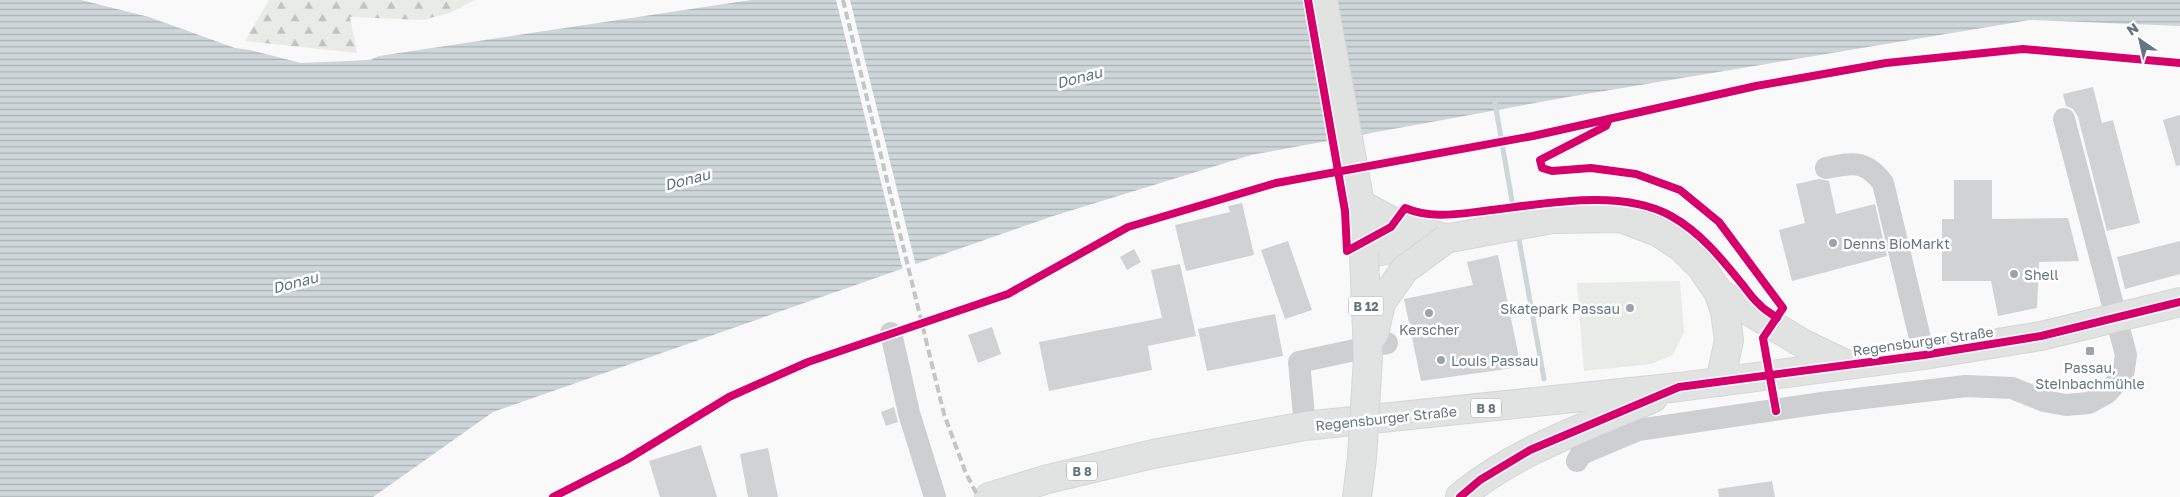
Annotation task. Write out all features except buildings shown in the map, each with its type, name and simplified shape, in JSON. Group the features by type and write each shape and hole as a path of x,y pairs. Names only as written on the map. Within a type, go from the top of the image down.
{"main road":[{"path":"1323,0 1360,204 1397,224 1446,239"},
{"name":"B 12","path":"1357,497 1377,350 1364,254 1360,204"},
{"path":"1364,254 1552,219 1621,218 1658,232 1681,248 1701,267 1719,294 1725,312 1729,340 1720,382"},
{"path":"1377,350 1382,303 1404,270 1446,239"},
{"path":"1719,294 1802,343 1845,364"},
{"name":"Regensburger Straße","path":"989,497 1048,479 1153,454 1305,426 1679,388 1845,364 1924,355 2041,336 2115,320 2180,302"},
{"name":"B 8","path":"1460,497 1480,480 1530,450 1679,388"}],"street":[{"path":"1579,458 1638,430 1790,414 1966,386 2012,388 2044,401 2066,405 2089,403 2107,393 2123,375 2126,356 2115,320 2064,119"},
{"path":"1826,168 1852,163 1866,166 1875,172 1883,183 1924,355"},
{"path":"891,332 909,413 936,497"},
{"path":"1305,426 1299,362 1377,350"}],"green space":[{"path":"269,0 475,0 450,13 422,20 350,17 357,53 245,41"},
{"name":"Skatepark Passau","path":"1680,281 1684,332 1673,355 1651,364 1584,371 1577,283"}],"water":[{"name":"Donau","path":"0,0 81,0 149,17 235,48 301,63 370,60 379,56 751,0 2180,0 2180,26 2030,20 1568,97 1251,155 1050,217 493,412 373,497 0,497"}],"pier":[{"path":"836,0 850,0 916,266 903,271"}],"waterway":[{"path":"1495,103 1515,218"},
{"path":"1518,234 1544,379"}],"railway":[{"path":"843,0 944,414 965,471 978,497"}],"cycle path":[{"path":"1308,0 1345,211 1347,251 1391,227 1405,208 1425,214 1444,215 1579,200 1628,202 1651,207 1682,222 1718,255 1756,302 1777,318"},
{"path":"553,497 626,460 729,397 808,362 1008,294 1128,227 1276,183 1533,136 1756,86 1886,63 2023,49 2180,63"},
{"path":"1609,119 1606,126 1540,160 1542,168 1552,171 1591,168 1636,174 1680,190 1719,222 1783,308 1763,338 1776,411"},
{"path":"1460,497 1480,480 1530,450 1679,387 1924,355 2041,336 2180,302"}],"place":[{"name":"Denns BioMarkt","path":"1833,243"},
{"name":"Shell","path":"2014,274"},
{"name":"Skatepark Passau","path":"1630,308"},
{"name":"Kerscher","path":"1429,313"},
{"name":"Passau, Steinbachmühle","path":"2090,351"},
{"name":"Louis Passau","path":"1441,360"}]}
